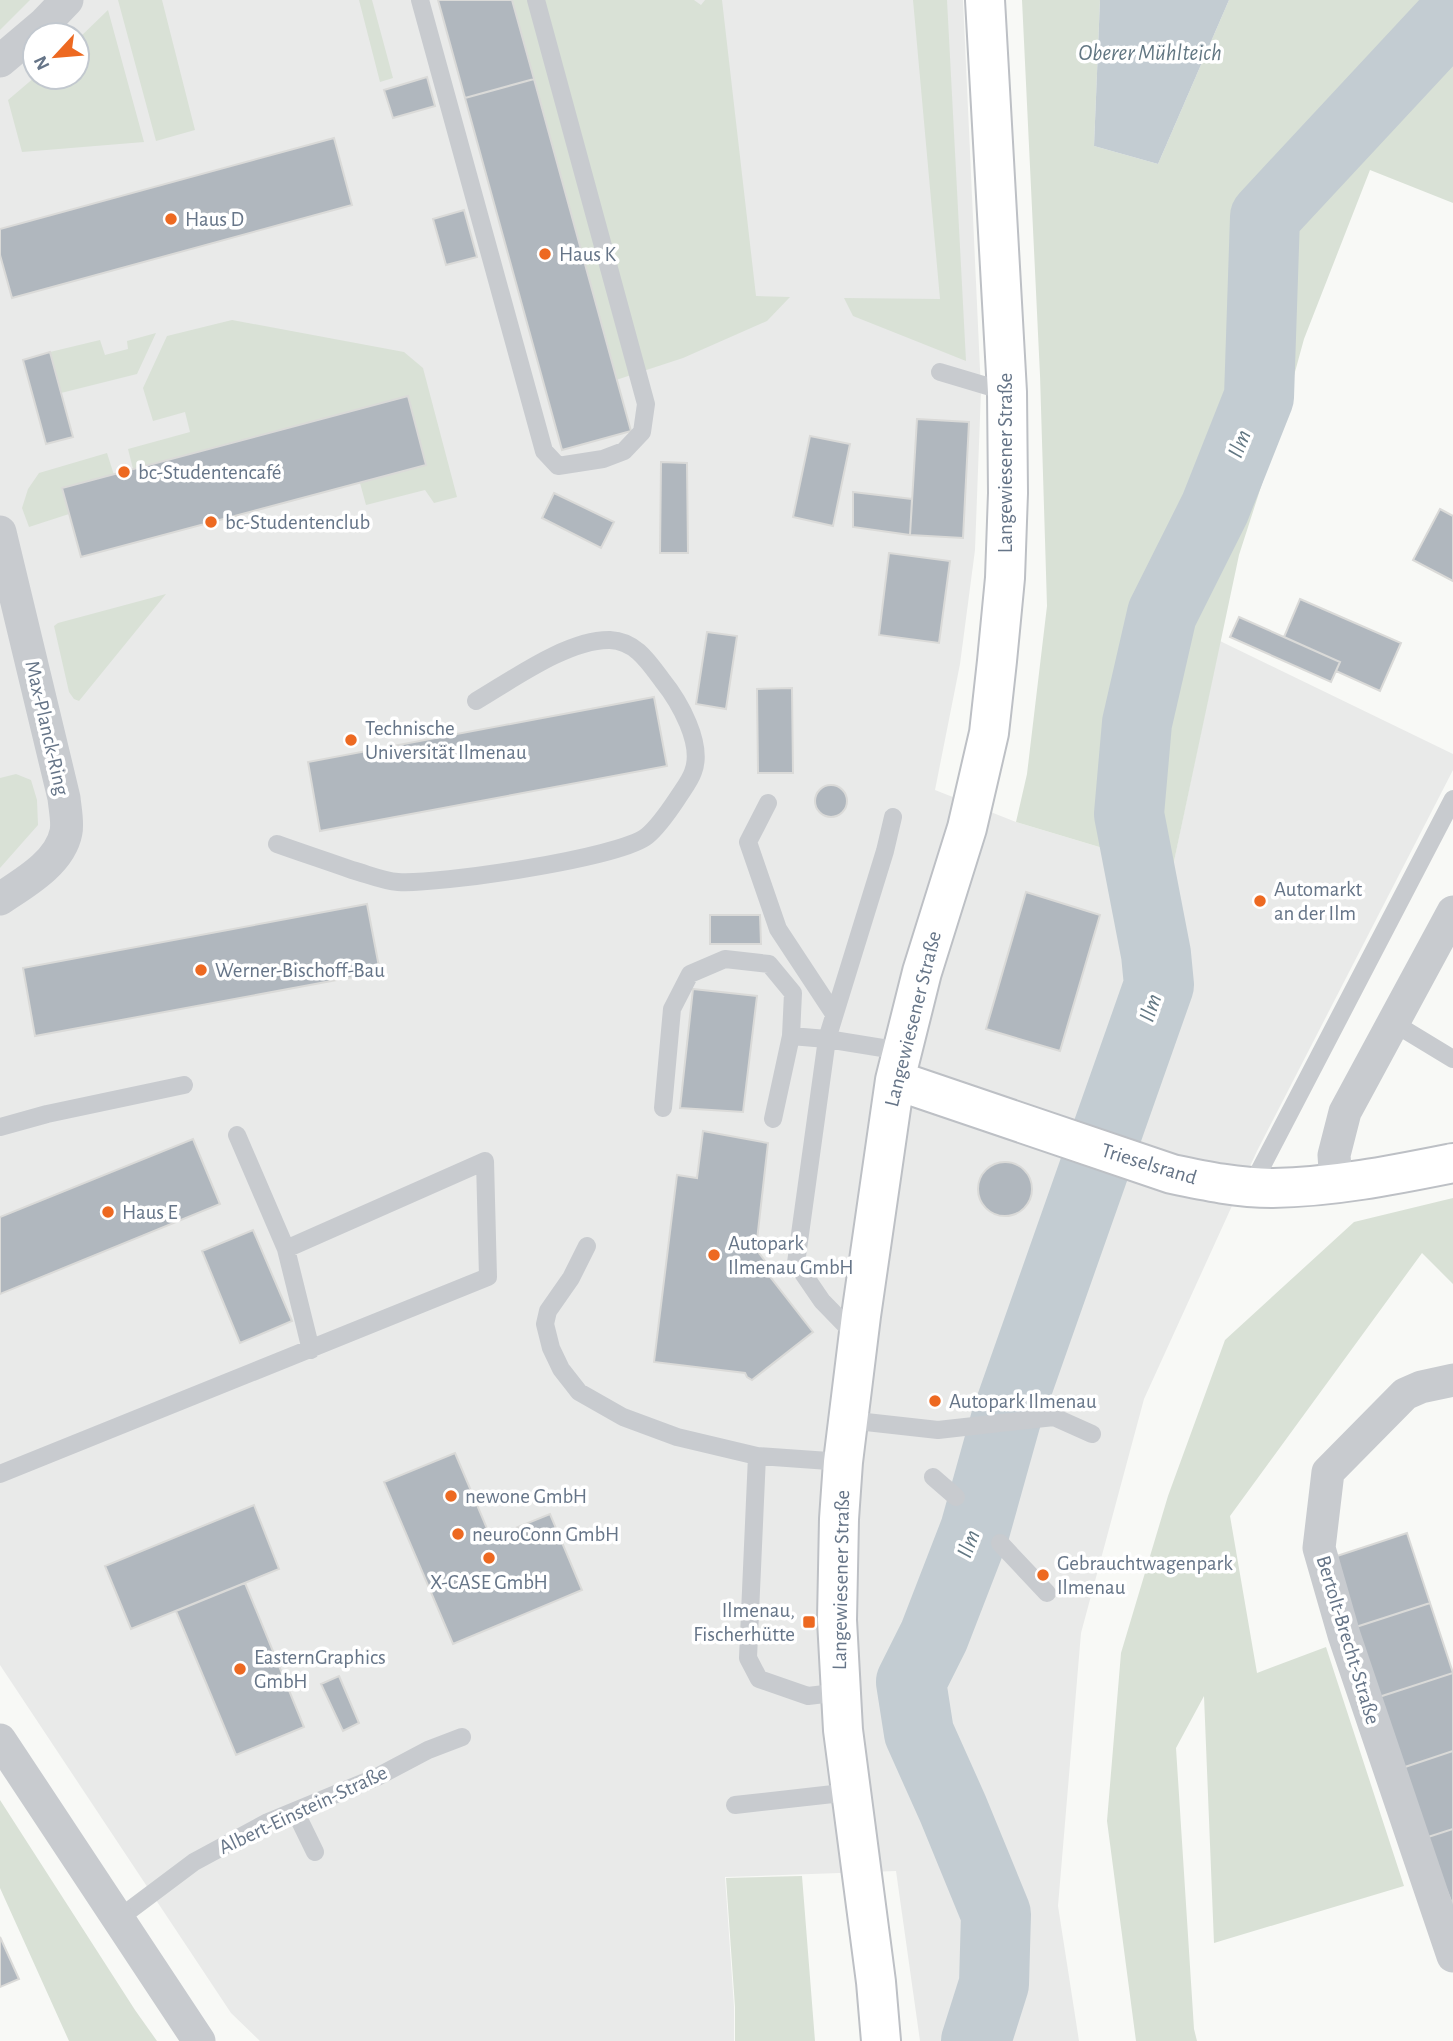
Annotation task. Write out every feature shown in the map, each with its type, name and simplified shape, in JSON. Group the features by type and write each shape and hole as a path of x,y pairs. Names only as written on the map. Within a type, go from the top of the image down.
{"main road":[{"name":"Langewiesener Straße","path":"881,2041 841,1692 837,1620 839,1519 848,1420 898,1066 922,972 967,828 989,733 1005,578 1007,392 985,0"},
{"name":"Trieselsrand","path":"898,1066 1074,1141 1183,1177 1270,1188 1336,1184 1453,1163"}],"street":[{"path":"0,61 44,24 62,2"},
{"name":"Max-Planck-Ring","path":"0,532 5,571 64,798 66,830 62,847 44,867 0,899"},
{"path":"1336,1184 1334,1154 1345,1112 1453,912"},
{"name":"Bertolt-Brecht-Straße","path":"1453,1380 1421,1387 1405,1394 1328,1472 1319,1548 1344,1635 1453,1956"},
{"path":"0,1740 199,2041"}],"lane":[{"path":"420,0 544,450 558,466 603,459 624,450 642,432 646,404 536,0"},
{"path":"940,372 1007,392"},
{"path":"277,844 396,882 432,881 530,868 600,854 646,837 673,806 694,771 695,746 689,724 669,688 642,654 629,644 613,640 573,647 476,701"},
{"path":"1251,1186 1453,799"},
{"path":"768,803 748,842 778,929 834,1014"},
{"path":"859,1338 822,1301 796,1263 827,1039 893,817"},
{"path":"663,1108 673,1009 690,974 725,959 769,964 793,993 791,1036 774,1119"},
{"path":"1392,1023 1453,1059"},
{"path":"791,1036 827,1039 898,1066"},
{"path":"0,1127 47,1114 184,1085"},
{"path":"237,1135 286,1249 311,1350"},
{"path":"0,1474 488,1277 485,1161 286,1249"},
{"path":"587,1247 571,1278 548,1311 545,1324 551,1348 561,1369 579,1392 623,1417 677,1437 757,1456 843,1462"},
{"path":"848,1420 939,1430 1054,1417 1091,1434"},
{"path":"757,1456 748,1658 759,1679 808,1696 841,1692"},
{"path":"933,1477 956,1497"},
{"path":"1000,1543 1047,1593"},
{"name":"Albert-Einstein-Straße","path":"118,1919 194,1862 268,1822 377,1777 428,1750 462,1737"},
{"path":"735,1805 851,1792"},
{"path":"295,1811 315,1852"}],"shaded area":[{"path":"0,0 963,0 981,391 975,550 960,664 935,790 1016,822 1116,852 1169,885 1220,641 1453,754 1453,770 1257,1151 1144,1399 1081,1633 1058,1906 1079,2041 920,2041 896,1871 725,1877 734,2041 260,2041 231,2013 0,1665"},
{"path":"0,0 30,0 0,30"},
{"path":"118,0 162,0 195,130 156,141"},
{"path":"359,0 372,0 393,78 380,82"},
{"path":"512,0 694,0 701,5 705,0 722,0 756,296 790,297 767,321 683,358 616,380"},
{"path":"913,0 947,0 966,361 853,316 844,298 940,299"},
{"path":"1022,0 1100,0 1094,146 1158,164 1229,0 1453,0 1453,203 1370,170 1304,339 1278,434 1239,555 1169,885 1116,852 1016,822 1027,774 1047,606 1040,375"},
{"path":"108,10 144,142 22,152 8,100 21,89 91,91 91,26"},
{"path":"232,320 404,352 423,368 457,497 434,503 425,490 366,505 360,483 426,465 407,396 133,469 128,449 190,432 185,412 153,421 143,388 167,336"},
{"path":"156,333 137,374 61,393 50,352 100,340 105,355 128,349 127,341"},
{"path":"107,453 114,475 69,514 29,527 22,508 28,489 39,473"},
{"path":"166,594 79,701 74,699 69,692 54,626"},
{"path":"16,774 31,780 37,800 38,825 0,868 0,778"},
{"path":"1453,1198 1453,1284 1422,1253 1230,1516 1257,1673 1326,1647 1404,1886 1214,1943 1204,1696 1176,1748 1194,2029 1197,2041 1136,2041 1107,1821 1121,1653 1168,1496 1225,1340 1354,1222"},
{"path":"0,1800 157,2041 69,2041 0,1888"},
{"path":"802,1876 815,2041 735,2041 726,1878"}],"water":[{"name":"Oberer Mühlteich","path":"1100,0 1229,0 1158,164 1094,146"}],"building":[{"path":"438,0 512,0 534,79 465,98"},
{"path":"427,77 435,106 393,118 384,90"},
{"name":"Haus K","path":"534,79 631,431 562,450 465,98"},
{"name":"Haus D","path":"334,138 352,205 12,298 0,255 0,229"},
{"path":"464,210 477,257 446,265 433,219"},
{"path":"50,352 73,437 46,444 23,360"},
{"path":"408,396 426,465 81,557 62,488"},
{"path":"917,419 969,422 963,538 910,535"},
{"path":"810,436 850,444 833,526 793,517"},
{"path":"661,462 687,463 688,553 660,553"},
{"path":"853,492 912,499 910,535 853,527"},
{"path":"554,493 614,522 601,548 542,518"},
{"path":"1440,509 1453,516 1453,581 1413,560"},
{"path":"889,553 950,561 939,643 879,635"},
{"path":"1300,599 1401,643 1380,691 1336,671 1340,662 1284,637"},
{"path":"1239,617 1340,662 1331,682 1230,637"},
{"path":"707,632 737,636 726,709 696,704"},
{"path":"792,688 793,773 758,773 757,689"},
{"path":"654,697 667,766 320,831 308,762"},
{"path":"831,785 842,790 847,801 842,812 831,817 820,812 815,801 820,790"},
{"path":"1026,892 1100,915 1060,1051 986,1029"},
{"name":"Werner-Bischoff-Bau","path":"367,904 380,972 35,1036 23,968"},
{"path":"710,915 760,915 761,944 710,944"},
{"path":"693,989 757,996 743,1112 680,1108"},
{"name":"Autopark Ilmenau GmbH","path":"703,1131 768,1143 756,1249 765,1261 764,1269 813,1332 752,1380 745,1373 654,1362 677,1175 697,1178"},
{"name":"Haus E","path":"193,1139 220,1204 0,1294 0,1217"},
{"path":"1005,1162 1024,1170 1032,1189 1024,1208 1005,1216 986,1208 978,1189 986,1170"},
{"path":"253,1230 292,1321 240,1343 202,1251"},
{"path":"455,1453 491,1538 550,1514 582,1590 453,1644 384,1482"},
{"path":"254,1505 279,1569 131,1629 105,1566"},
{"path":"1407,1533 1430,1603 1356,1627 1334,1557"},
{"name":"EasternGraphics GmbH","path":"245,1583 304,1727 236,1755 176,1611"},
{"path":"1430,1603 1453,1673 1379,1697 1356,1627"},
{"path":"1453,1673 1453,1751 1402,1768 1379,1697"},
{"path":"339,1676 359,1723 343,1731 321,1684"},
{"path":"1453,1751 1453,1829 1425,1838 1402,1768"},
{"path":"1453,1829 1453,1906 1425,1838"},
{"path":"0,1937 19,1979 0,1987"}],"waterway":[{"name":"Ilm","path":"976,2041 994,1984 996,1914 919,1733 911,1682 934,1636 975,1530 1006,1419 1159,985 1156,954 1129,814 1137,723 1162,614 1215,508 1259,397 1265,217 1453,15"}],"place":[{"name":"Haus D","path":"171,219"},
{"name":"Haus K","path":"545,254"},
{"name":"bc-Studentencafé","path":"124,472"},
{"name":"bc-Studentenclub","path":"211,522"},
{"name":"Technische Universität Ilmenau","path":"351,740"},
{"name":"Automarkt an der Ilm","path":"1260,901"},
{"name":"Werner-Bischoff-Bau","path":"201,970"},
{"name":"Haus E","path":"108,1212"},
{"name":"Autopark Ilmenau GmbH","path":"714,1255"},
{"name":"Autopark Ilmenau","path":"935,1401"},
{"name":"newone GmbH","path":"451,1496"},
{"name":"neuroConn GmbH","path":"458,1534"},
{"name":"X-CASE GmbH","path":"489,1558"},
{"name":"Gebrauchtwagenpark Ilmenau","path":"1043,1575"},
{"name":"Ilmenau, Fischerhütte","path":"809,1622"},
{"name":"EasternGraphics GmbH","path":"240,1669"}]}
